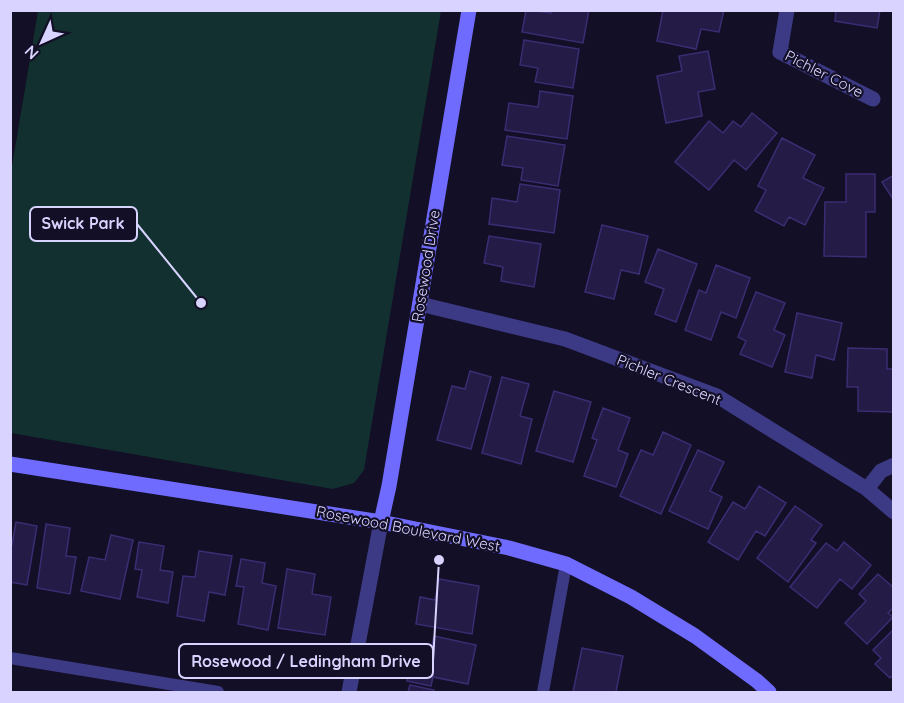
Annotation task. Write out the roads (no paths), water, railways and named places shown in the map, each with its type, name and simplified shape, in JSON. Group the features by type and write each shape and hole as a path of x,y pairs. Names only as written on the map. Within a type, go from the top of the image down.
{"street":[{"name":"Rosewood Drive","path":"381,522 469,10"},
{"name":"Pichler Cove","path":"787,10 780,52 873,99"},
{"name":"Pichler Crescent","path":"420,304 565,339 717,396 867,489 894,512"},
{"name":"Rosewood Boulevard West","path":"10,464 381,522 509,548 566,564 631,597 695,636 770,693"},
{"path":"867,489 881,471 894,465"},
{"path":"349,693 381,522"}],"lane":[{"path":"543,693 566,564"},
{"path":"10,658 218,693"}],"place":[{"name":"Swick Park","path":"201,303"},
{"name":"Rosewood / Ledingham Drive","path":"439,560"}]}
